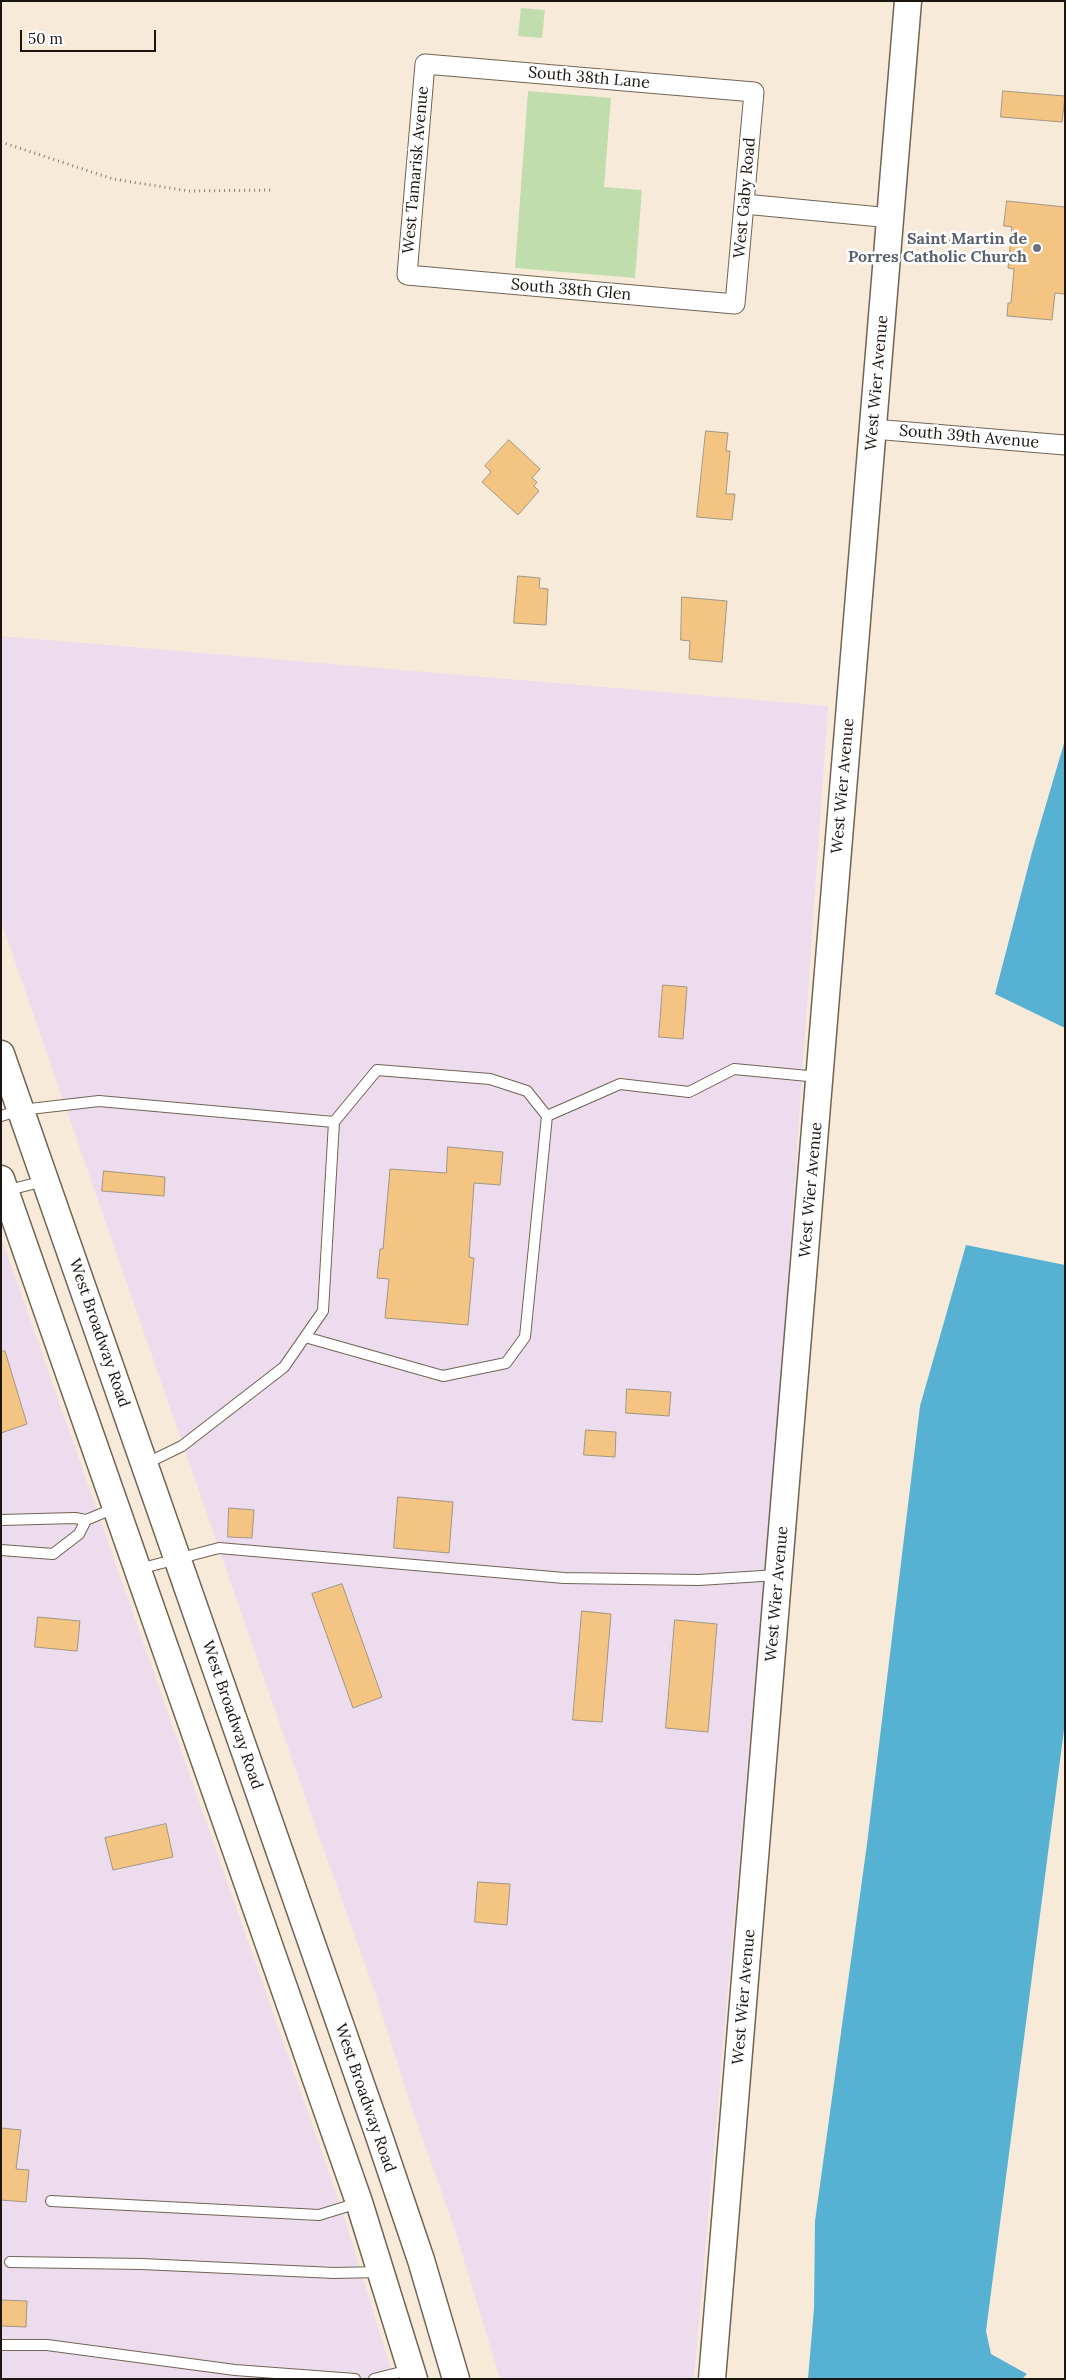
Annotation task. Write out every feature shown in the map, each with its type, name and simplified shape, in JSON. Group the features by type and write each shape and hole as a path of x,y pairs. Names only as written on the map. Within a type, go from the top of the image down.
{"main road":[{"name":"West Wier Avenue","path":"712,2379 908,1"},
{"name":"West Broadway Road","path":"1,1054 11,1113 45,1181 145,1464 421,2260 456,2379"},
{"path":"3,1187 359,2202 413,2374"},
{"path":"291,2009 330,1997"},
{"path":"382,2272 421,2260"}],"street":[{"name":"South 38th Lane","path":"425,64 754,92"},
{"name":"West Tamarisk Avenue","path":"407,275 425,64"},
{"name":"West Gaby Road","path":"736,304 754,92"},
{"path":"744,204 891,218"},
{"name":"South 38th Glen","path":"407,275 736,304"},
{"name":"South 39th Avenue","path":"873,429 1065,445"}],"lane":[{"path":"548,1116 620,1084 689,1092 734,1068 820,1077"},
{"path":"145,1464 182,1446 284,1367 323,1311 334,1122 377,1070 490,1079 527,1091 548,1116 525,1336 506,1363 443,1376 305,1337"},
{"path":"11,1113 99,1101 334,1122"},
{"path":"3,1187 45,1181"},
{"path":"1,1520 75,1518 86,1520 116,1508"},
{"path":"1,1550 53,1554 80,1534 86,1520"},
{"path":"137,1570 218,1548 564,1578 700,1580 779,1575"},
{"path":"50,2201 319,2216 359,2202"},
{"path":"10,2262 142,2264 334,2273 382,2272"},
{"path":"1,2344 47,2345 235,2370 355,2379"},
{"path":"374,2379 413,2374"}],"path":[{"path":"1,142 113,179 189,191 274,190"},
{"path":"949,241 968,243"}],"shaded area":[{"path":"1,636 828,706 780,1392 694,2379 500,2379 455,2230 411,2106 374,1989 317,1831 1,921"},
{"path":"1,1236 340,2204 394,2379 1,2379"}],"green space":[{"path":"521,8 545,10 542,38 518,36"},
{"path":"528,91 611,98 604,187 642,190 635,278 515,268"}],"water":[{"path":"1065,740 1065,1028 995,994 1032,852"},
{"path":"966,1245 1065,1265 1065,1722 986,2331 991,2354 1027,2374 1022,2379 808,2379 814,2308 815,2221 867,1844 920,1406"}],"building":[{"path":"1003,91 1065,96 1062,122 1001,117"},
{"name":"Saint Martin de Porres Catholic Church","path":"1007,201 1065,207 1065,294 1055,293 1052,320 1007,316 1008,303 1011,303 1014,269 1008,268 1012,227 1004,226"},
{"path":"706,431 728,433 726,451 730,451 726,494 735,494 732,520 697,517"},
{"path":"509,440 540,469 532,478 537,482 534,486 539,491 518,515 482,482 491,472 485,466"},
{"path":"518,576 540,578 539,588 548,589 546,625 514,623"},
{"path":"682,597 727,601 722,662 689,659 690,641 681,640"},
{"path":"663,985 687,987 683,1039 659,1037"},
{"path":"448,1147 503,1152 500,1185 474,1183 469,1257 474,1258 468,1325 385,1318 389,1279 377,1278 380,1249 383,1249 390,1169 446,1173"},
{"path":"104,1171 165,1177 164,1196 102,1191"},
{"path":"5,1351 27,1424 1,1433 1,1352"},
{"path":"627,1389 671,1392 669,1416 626,1413"},
{"path":"586,1430 616,1432 615,1457 584,1455"},
{"path":"398,1497 453,1502 449,1553 394,1548"},
{"path":"229,1508 254,1510 252,1538 228,1537"},
{"path":"342,1584 382,1697 353,1708 312,1594"},
{"path":"582,1611 611,1614 602,1722 573,1720"},
{"path":"38,1617 80,1621 77,1651 35,1647"},
{"path":"675,1620 717,1624 708,1732 666,1728"},
{"path":"166,1824 173,1857 113,1870 105,1838"},
{"path":"478,1882 510,1884 507,1925 475,1922"},
{"path":"1,2128 21,2130 16,2169 29,2170 26,2202 1,2200"},
{"path":"1,2300 27,2301 26,2327 1,2326"}],"place":[{"name":"Saint Martin de Porres Catholic Church","path":"1037,248"}]}
